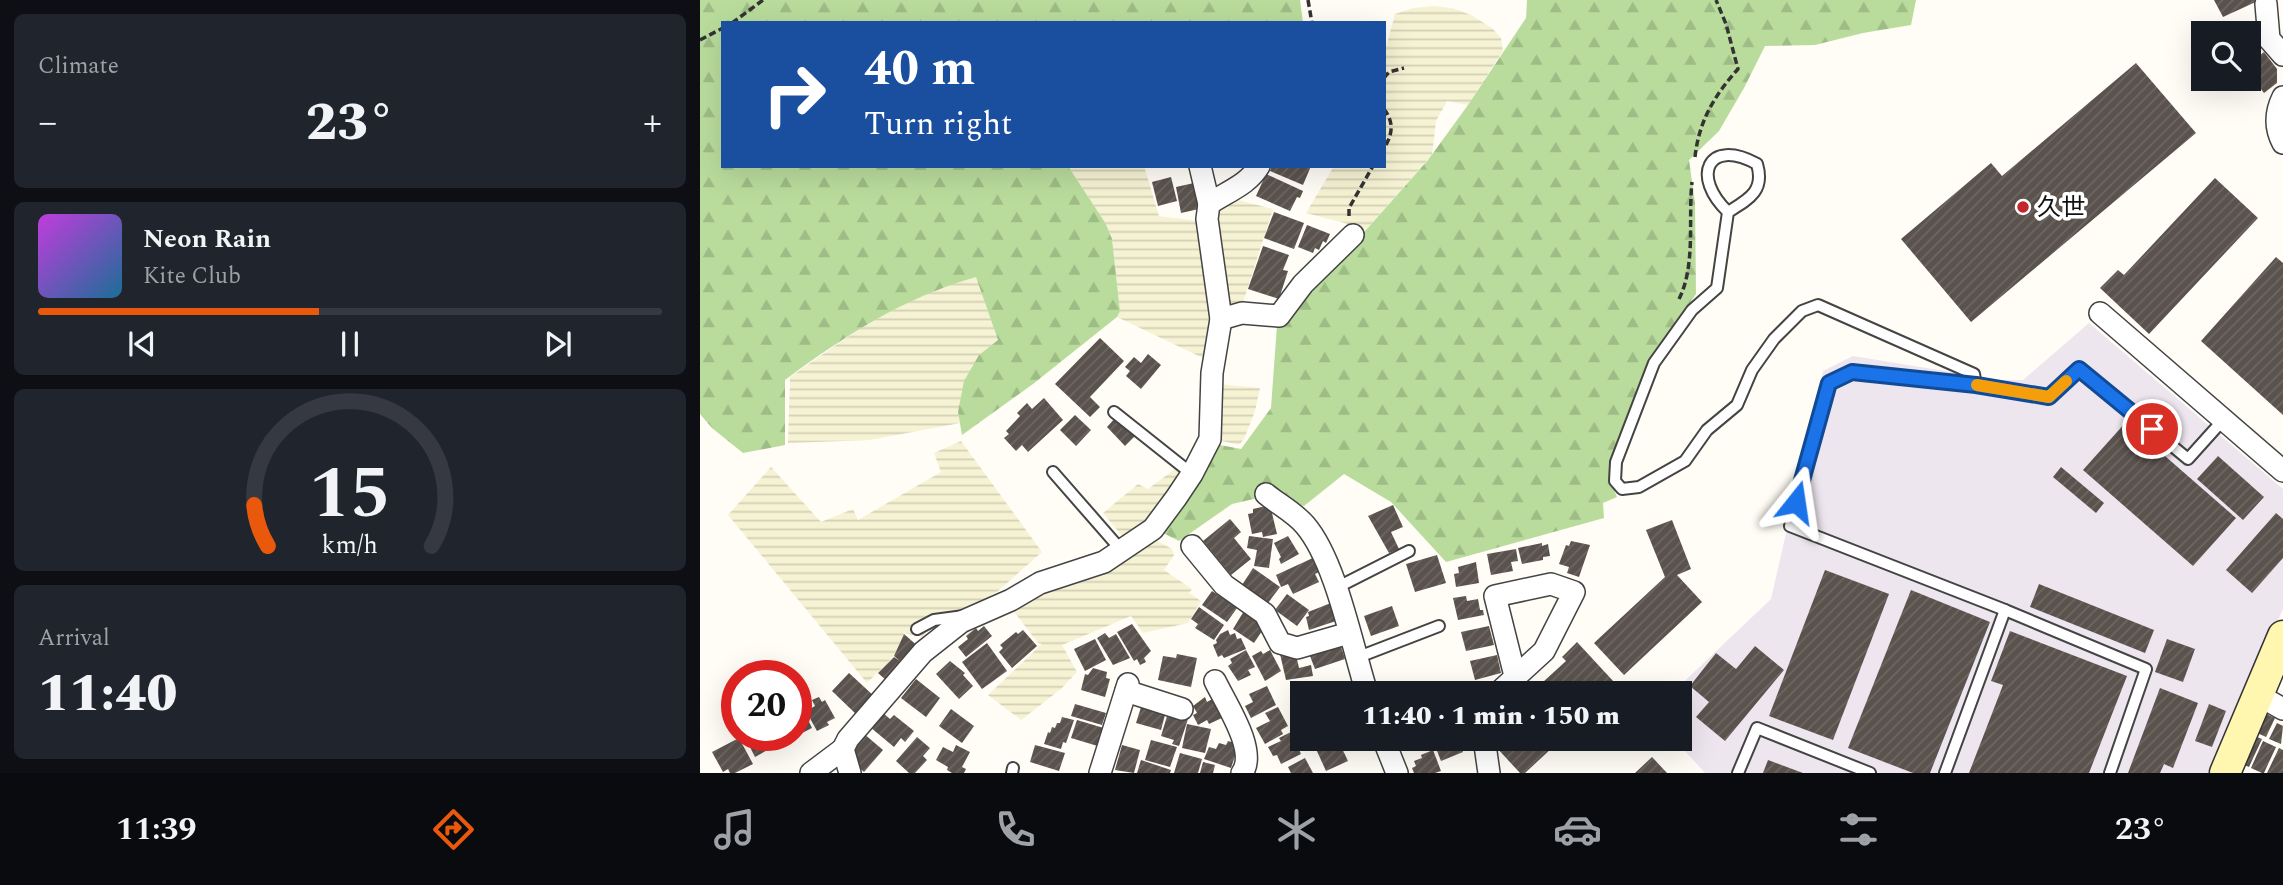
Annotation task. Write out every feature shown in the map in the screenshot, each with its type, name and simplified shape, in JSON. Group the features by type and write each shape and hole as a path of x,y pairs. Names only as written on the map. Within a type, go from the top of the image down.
{"street":[{"path":"2266,4 2269,38 2283,55"},
{"path":"2283,97 2278,107 2276,130 2283,143"},
{"path":"811,773 843,749 863,720 923,652 961,622 1011,600 1040,583 1104,562 1122,551 1153,529 1192,474 1210,439 1212,373 1221,319 1207,219 1209,204 1200,168"},
{"path":"1209,204 1234,190 1258,168"},
{"path":"1221,319 1242,313 1279,316 1303,284 1353,235"},
{"path":"2100,313 2283,471"},
{"path":"1266,494 1304,524 1322,551 1336,588 1363,681"},
{"path":"1192,546 1224,585 1265,614 1280,643 1297,648 1349,633"},
{"path":"1510,681 1544,650 1574,592 1551,583 1494,596 1515,676"},
{"path":"2225,773 2271,702 2283,636"},
{"path":"1215,681 1248,750 1246,767 1242,773"},
{"path":"1100,773 1127,688 1182,709"},
{"path":"843,749 850,773"},
{"path":"1388,751 1397,773"},
{"path":"1486,751 1489,773"}],"lane":[{"path":"1728,212 1717,202 1708,187 1707,170 1715,158 1729,154 1742,156 1757,164 1761,177 1757,191 1728,212 1717,288 1692,310 1654,363 1616,462 1615,481 1622,489 1639,486 1685,461 1707,430 1737,405 1752,370 1774,339 1802,311 1818,305 1974,374 1976,385"},
{"path":"2110,773 2146,669 2005,610 1790,526 1829,383 1852,372 1976,385 2049,397 2079,369 2188,459 2224,419"},
{"path":"1114,412 1192,474"},
{"path":"1053,472 1122,551"},
{"path":"1336,588 1409,551"},
{"path":"1945,773 2005,610"},
{"path":"917,629 934,620 975,615"},
{"path":"1356,658 1439,626"},
{"path":"1738,773 1757,728 1870,773"}],"path":[{"path":"735,21 763,0"},
{"path":"1308,0 1312,21"},
{"path":"700,40 721,30"},
{"path":"1386,76 1389,72 1404,68"},
{"path":"1386,111 1391,137 1386,145"},
{"path":"1353,235 1349,208 1372,168"}],"shaded area":[{"path":"1413,8 1452,8 1471,15 1492,28 1501,38 1503,51 1468,105 1447,101 1436,121 1432,155 1367,229 1306,213 1333,168 1386,168 1386,48 1395,14"},
{"path":"1069,168 1145,168 1159,216 1198,221 1214,308 1203,358 1117,317 1120,310 1112,239 1106,224"},
{"path":"1230,198 1273,209 1241,309 1225,312 1213,208"},
{"path":"976,276 998,340 979,355 958,412 960,423 870,440 788,443 790,377 865,325 928,292"},
{"path":"2089,323 2283,489 2283,609 2211,773 1705,773 1685,751 1692,751 1692,681 1685,681 1771,599 1823,371 1853,356 2000,380 2023,380"},
{"path":"1217,384 1260,388 1255,411 1239,445 1214,439"},
{"path":"961,441 1042,552 998,591 950,621 934,623 922,637 904,633 894,656 867,683 728,515 771,467 821,522 853,509 858,520 941,472 934,453"},
{"path":"1175,469 1184,478 1127,542 1103,513 1138,484 1148,489"},
{"path":"1151,537 1172,549 1174,555 1164,570 1192,589 1189,593 1201,601 1188,623 1143,633 1131,616 1062,645 1077,672 1061,689 1021,720 988,695 1042,644 1038,643 1015,613 1017,607"}],"green space":[{"path":"700,0 1300,0 1303,21 721,21 721,168 1069,168 1106,224 1112,239 1120,311 1117,317 1033,384 962,435 958,412 964,381 979,355 998,340 976,277 924,295 900,307 853,333 785,380 785,445 743,453 712,428 700,414"},
{"path":"1527,0 1916,0 1911,25 1815,45 1765,46 1719,131 1689,160 1695,203 1696,294 1648,364 1612,455 1609,479 1617,497 1603,503 1604,518 1446,562 1391,502 1344,474 1304,506 1271,495 1232,504 1179,541 1159,531 1215,444 1241,449 1271,408 1277,325 1307,286 1367,229 1428,160 1526,18"}],"building":[{"path":"2214,0 2260,0 2223,17"},
{"path":"2264,52 2277,69 2277,83 2264,93 2261,89 2261,54"},
{"name":"久世","path":"2136,63 2196,133 1971,322 1901,239 1991,163 2002,176"},
{"path":"1271,168 1310,168 1303,185 1270,171"},
{"path":"1266,174 1303,191 1290,211 1256,196"},
{"path":"1171,177 1177,201 1158,206 1152,182"},
{"path":"2215,178 2258,218 2149,334 2100,288 2118,270 2124,275"},
{"path":"1194,183 1199,209 1181,213 1176,187"},
{"path":"1274,212 1304,223 1294,249 1264,238"},
{"path":"1307,225 1330,234 1326,243 1323,241 1319,250 1315,248 1313,253 1298,247"},
{"path":"1263,246 1289,255 1283,270 1288,271 1279,299 1248,289"},
{"path":"2276,257 2283,263 2283,415 2201,341"},
{"path":"1100,338 1124,361 1090,397 1100,407 1090,417 1055,384"},
{"path":"1148,354 1161,365 1141,389 1126,376 1130,371 1125,367 1134,357 1141,363"},
{"path":"1044,398 1063,420 1028,452 1022,445 1016,451 1004,438 1009,434 1006,431 1020,416 1017,413 1027,403 1032,409"},
{"path":"1075,415 1091,430 1076,446 1060,430"},
{"path":"1117,416 1136,435 1125,446 1107,427"},
{"path":"2126,422 2236,518 2193,566 2083,470"},
{"path":"2218,456 2264,497 2243,520 2197,479"},
{"path":"2061,467 2104,503 2096,513 2053,477"},
{"path":"1393,505 1403,527 1391,532 1399,549 1389,553 1368,516"},
{"path":"1266,506 1267,510 1271,509 1277,534 1263,537 1262,532 1252,534 1248,514 1253,513 1253,509"},
{"path":"2276,513 2283,519 2283,558 2252,593 2226,570"},
{"path":"1230,519 1241,532 1234,538 1251,559 1231,575 1203,541"},
{"path":"1672,520 1691,569 1677,575 1702,602 1624,675 1594,643 1665,577 1646,530"},
{"path":"1249,536 1273,539 1269,568 1254,566 1257,550 1247,548"},
{"path":"1288,536 1299,554 1281,564 1281,557 1274,543"},
{"path":"1571,541 1590,545 1579,577 1567,573 1569,567 1559,564 1566,545 1569,546"},
{"path":"1542,543 1542,546 1548,544 1550,556 1522,564 1518,548"},
{"path":"1516,549 1518,561 1511,562 1513,571 1491,575 1487,554"},
{"path":"1437,555 1446,583 1415,592 1406,564"},
{"path":"1315,557 1321,571 1315,574 1319,582 1293,594 1288,584 1281,587 1276,575"},
{"path":"1476,562 1479,583 1456,587 1454,574 1459,573 1458,567"},
{"path":"1253,568 1280,587 1268,603 1242,585"},
{"path":"1825,570 1889,594 1833,740 1769,716"},
{"path":"2039,584 2154,630 2145,653 2030,607"},
{"path":"1911,590 1990,622 1930,773 1913,773 1848,748"},
{"path":"1212,591 1237,608 1227,622 1202,605"},
{"path":"1287,594 1309,610 1297,626 1275,610"},
{"path":"1466,596 1467,601 1478,599 1484,615 1458,620 1453,598"},
{"path":"1331,603 1336,621 1309,630 1306,617 1309,616 1308,612"},
{"path":"1392,606 1399,626 1371,636 1364,616"},
{"path":"1199,607 1224,625 1214,640 1195,628 1198,624 1191,619"},
{"path":"1244,611 1266,625 1254,643 1233,629"},
{"path":"1132,624 1151,651 1144,658 1146,662 1140,665 1137,659 1134,661 1117,632"},
{"path":"984,626 992,636 966,657 958,647 968,639 966,636 976,628 978,631"},
{"path":"1489,626 1494,645 1466,651 1461,632"},
{"path":"1023,630 1037,646 1012,668 999,652 1003,648 1000,645 1016,632 1018,634"},
{"path":"1228,630 1230,635 1235,633 1237,639 1241,638 1246,649 1224,658 1222,655 1218,657 1213,645 1217,643 1220,634"},
{"path":"2010,631 2127,676 2089,773 1969,773 2003,685 1991,681"},
{"path":"1105,633 1109,638 1116,634 1130,658 1113,665 1097,638"},
{"path":"904,634 920,648 888,682 878,673 894,657 900,661 894,656"},
{"path":"1095,639 1106,660 1085,671 1074,649"},
{"path":"2167,639 2195,649 2183,682 2155,672"},
{"path":"1339,640 1345,659 1315,669 1308,651"},
{"path":"1577,642 1613,681 1544,681 1566,661 1562,657"},
{"path":"987,643 1007,671 982,689 962,662"},
{"path":"1755,646 1784,670 1725,741 1696,717 1709,702 1692,688 1692,683 1716,653 1736,669"},
{"path":"1246,650 1255,667 1248,670 1251,675 1238,681 1228,666 1232,663 1230,659"},
{"path":"1270,650 1281,671 1265,681 1252,656"},
{"path":"1287,652 1296,655 1299,668 1311,665 1313,676 1286,680 1280,654"},
{"path":"1177,654 1197,658 1191,687 1158,680 1163,656 1176,658"},
{"path":"1497,655 1501,673 1475,680 1470,661"},
{"path":"950,661 965,673 963,675 973,686 959,699 936,674"},
{"path":"1093,668 1107,672 1106,678 1110,679 1105,697 1081,690 1085,674 1088,675"},
{"path":"849,673 875,697 858,716 832,691"},
{"path":"916,679 940,698 926,717 901,698"},
{"path":"1267,686 1276,705 1251,718 1245,706 1253,702 1249,694"},
{"path":"2160,688 2198,703 2173,768 2164,764 2160,773 2128,773"},
{"path":"819,697 822,702 825,700 835,718 827,722 829,725 817,731 812,722 812,708 815,706 812,700"},
{"path":"1205,697 1207,702 1214,698 1224,717 1209,724 1207,720 1198,725 1193,715 1197,713 1193,706"},
{"path":"1075,704 1106,713 1102,725 1071,716"},
{"path":"1142,704 1166,711 1161,730 1136,723"},
{"path":"2209,704 2226,711 2212,747 2195,741"},
{"path":"1278,707 1288,726 1281,730 1283,734 1265,744 1256,728 1270,721 1265,713"},
{"path":"951,709 974,726 962,743 939,726"},
{"path":"882,712 890,719 894,715 914,731 905,742 901,738 894,747 870,727"},
{"path":"1168,713 1188,719 1179,746 1172,744 1174,740 1161,736"},
{"path":"2264,713 2275,718 2266,737 2255,732"},
{"path":"1062,717 1074,720 1066,743 1063,742 1061,749 1044,744 1048,732 1060,723"},
{"path":"1077,720 1107,729 1101,747 1071,738"},
{"path":"2277,723 2283,726 2281,744 2269,739"},
{"path":"1187,724 1211,729 1205,753 1182,748"},
{"path":"1290,732 1290,751 1300,751 1301,754 1281,764 1277,755 1273,756 1268,747 1281,741 1279,738"},
{"path":"863,733 883,750 864,772 854,763 850,748"},
{"path":"2252,735 2262,739 2249,767 2239,763"},
{"path":"917,737 930,748 923,756 927,760 915,773 909,773 896,761"},
{"path":"1151,740 1177,747 1170,767 1145,760"},
{"path":"1228,741 1239,744 1231,768 1204,759 1209,747 1216,749 1219,743 1226,745"},
{"path":"2263,741 2276,747 2262,773 2251,768"},
{"path":"956,745 970,752 962,767 966,769 964,773 952,773 947,770 948,767 936,760 943,747 953,752"},
{"path":"1035,745 1065,753 1059,771 1030,762"},
{"path":"1122,745 1140,750 1134,773 1115,770"},
{"path":"721,747 721,751 746,751 753,764 735,773 730,773 728,769 723,772 712,752"},
{"path":"2279,748 2283,750 2283,773 2267,773"},
{"path":"752,751 766,751 755,757"},
{"path":"1317,751 1343,751 1348,761 1326,771"},
{"path":"1433,751 1441,771 1414,773 1414,761 1422,758 1421,755"},
{"path":"1437,751 1463,751 1463,752 1441,761"},
{"path":"1500,751 1549,751 1525,773 1520,773"},
{"path":"1180,753 1202,759 1198,773 1174,773"},
{"path":"1652,757 1667,773 1635,773"},
{"path":"1305,758 1313,773 1291,773 1288,767"},
{"path":"1141,760 1171,770 1170,773 1137,773"},
{"path":"1768,760 1803,773 1763,773"},
{"path":"1203,762 1215,765 1213,773 1200,773"}],"slow traffic":[{"path":"1977,385 2049,397 2066,381"}],"place":[{"name":"久世","path":"2023,207"}],"route":[{"path":"1796,502 1829,383 1852,372 1976,385 2049,397 2079,369 2152,429"}]}
